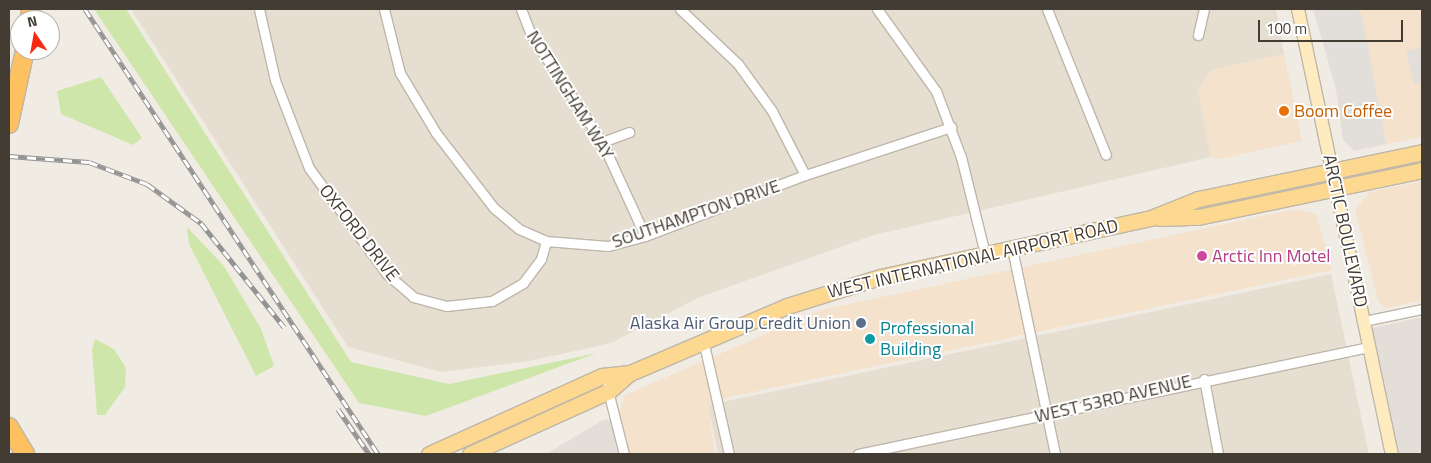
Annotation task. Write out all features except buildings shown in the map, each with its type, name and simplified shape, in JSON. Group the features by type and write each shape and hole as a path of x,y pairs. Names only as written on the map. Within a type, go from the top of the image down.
{"highway":[{"path":"10,120 23,60"}],"main road":[{"name":"ARCTIC BOULEVARD","path":"1298,9 1392,454"},
{"name":"WEST INTERNATIONAL AIRPORT ROAD","path":"470,454 609,391 630,373 703,340 787,306 880,277 1151,218 1198,199 1422,152"},
{"name":"WEST INTERNATIONAL AIRPORT ROAD","path":"1151,218 1198,217 1422,170"},
{"name":"WEST INTERNATIONAL AIRPORT ROAD","path":"429,454 602,376 630,373"}],"street":[{"name":"OXFORD DRIVE","path":"259,9 275,80 309,168 387,274 413,297 446,306 492,301 523,283 541,259 546,241"},
{"name":"SOUTHAMPTON DRIVE","path":"384,9 400,73 436,133 494,208 519,229 546,241 608,246 645,236 805,175 951,127"},
{"name":"NOTTINGHAM WAY","path":"521,9 531,35 602,142 645,236"},
{"path":"680,9 738,64 772,111 805,175"},
{"path":"877,9 916,59 951,127 985,254"},
{"path":"1047,9 1106,155"},
{"path":"1198,35 1204,9"},
{"path":"602,142 630,132"},
{"path":"1012,248 1055,454"},
{"path":"1364,321 1422,309"},
{"path":"703,340 729,454"},
{"name":"WEST 53RD AVENUE","path":"858,454 893,451 1204,379 1369,347"},
{"path":"602,376 609,391 624,454"},
{"path":"1204,379 1218,454"}],"shaded area":[{"path":"131,9 1276,9 1284,54 1211,70 1198,90 1211,157 874,235 700,297 611,343 529,361 441,372 348,347"},
{"path":"1313,9 1357,9 1362,15 1386,144 1354,151 1343,139 1336,89"},
{"path":"1314,9 1422,9 1422,137 1354,151 1343,139 1336,89"},
{"path":"1422,47 1422,83 1414,84 1406,51"},
{"path":"1284,54 1302,141 1220,159 1211,157 1198,90 1211,70"},
{"path":"1422,181 1422,300 1386,308 1378,301 1355,210 1370,192"},
{"path":"1296,209 1316,214 1332,270 729,397 708,405 715,454 623,454 617,420 625,395 821,310"},
{"path":"1331,274 1369,454 718,454 708,405"},
{"path":"1422,317 1422,454 1399,454 1372,328"},
{"path":"603,420 617,420 623,454 546,454"}],"green space":[{"path":"94,9 126,9 351,362 449,384 597,353 426,416 359,403"},
{"path":"101,77 142,138 133,145 61,114 57,91"},
{"path":"187,227 224,266 261,329 274,366 256,376 189,244"},
{"path":"95,339 114,349 126,368 125,387 105,415 97,415 92,350"}],"railway":[{"path":"85,9 378,454"},
{"path":"9,156 89,162 147,184 201,223 284,327"},
{"path":"338,409 369,454"}],"place":[{"name":"Boom Coffee","path":"1284,111"},
{"name":"Arctic Inn Motel","path":"1202,256"},
{"name":"Alaska Air Group Credit Union","path":"861,323"},
{"name":"Professional Building","path":"870,339"}]}
